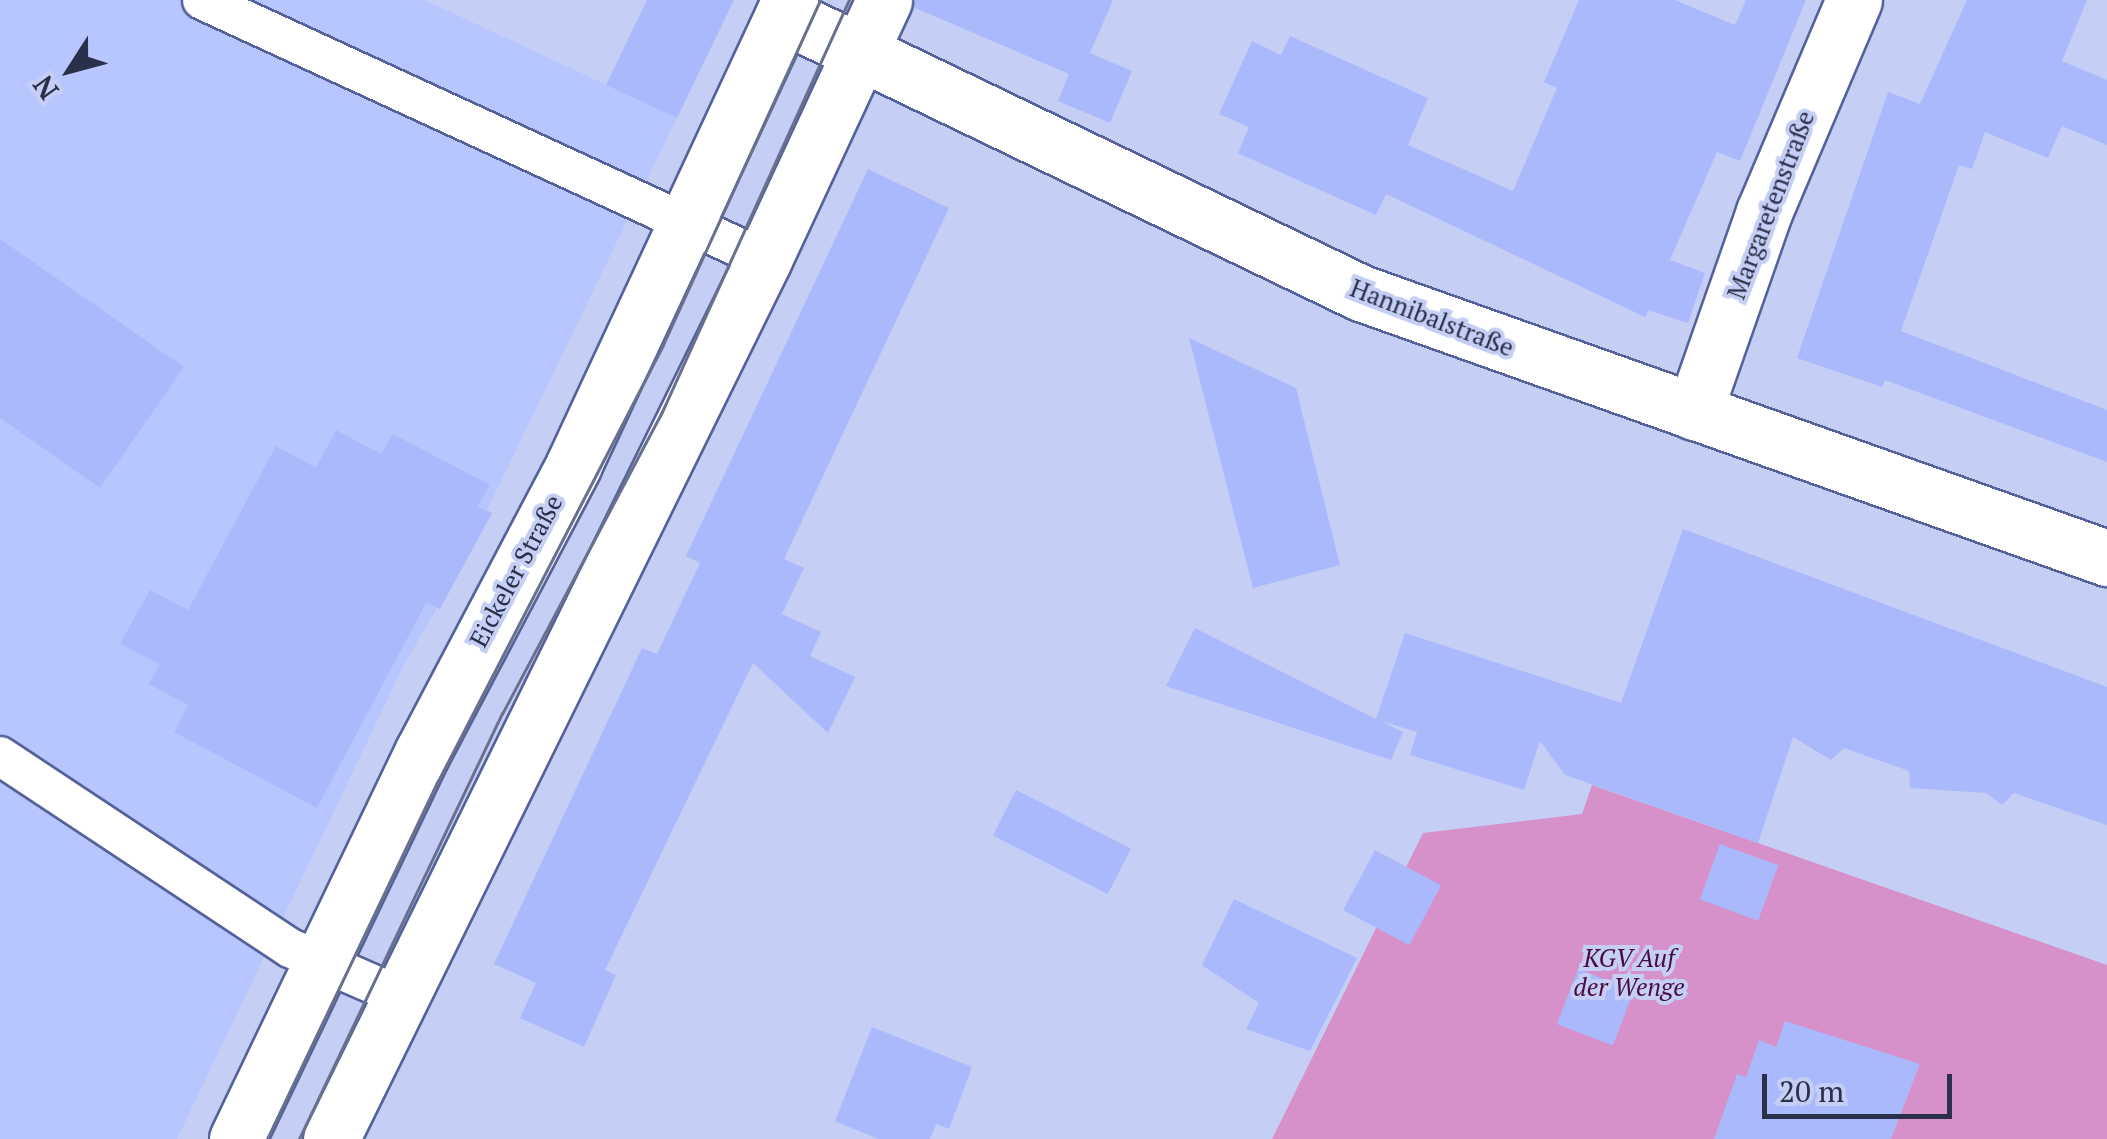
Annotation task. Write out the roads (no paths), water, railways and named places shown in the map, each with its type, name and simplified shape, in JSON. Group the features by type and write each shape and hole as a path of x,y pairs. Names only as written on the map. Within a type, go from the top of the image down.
{"street":[{"path":"331,1139 398,995 764,259 884,0"},
{"name":"Margaretenstraße","path":"1694,412 1764,212 1854,0"},
{"name":"Eickeler Straße","path":"237,1139 321,962 573,466 786,8"},
{"name":"Hannibalstraße","path":"786,8 860,53 1361,293 2107,558"}],"lane":[{"path":"202,0 764,259"},
{"path":"0,756 321,962 398,995"}],"tram line":[{"path":"267,1139 437,783 662,347 820,0"},
{"path":"299,1139 502,714 662,412 849,0"}],"park label":[{"name":"KGV Auf der Wenge","path":"1629,974"}]}
